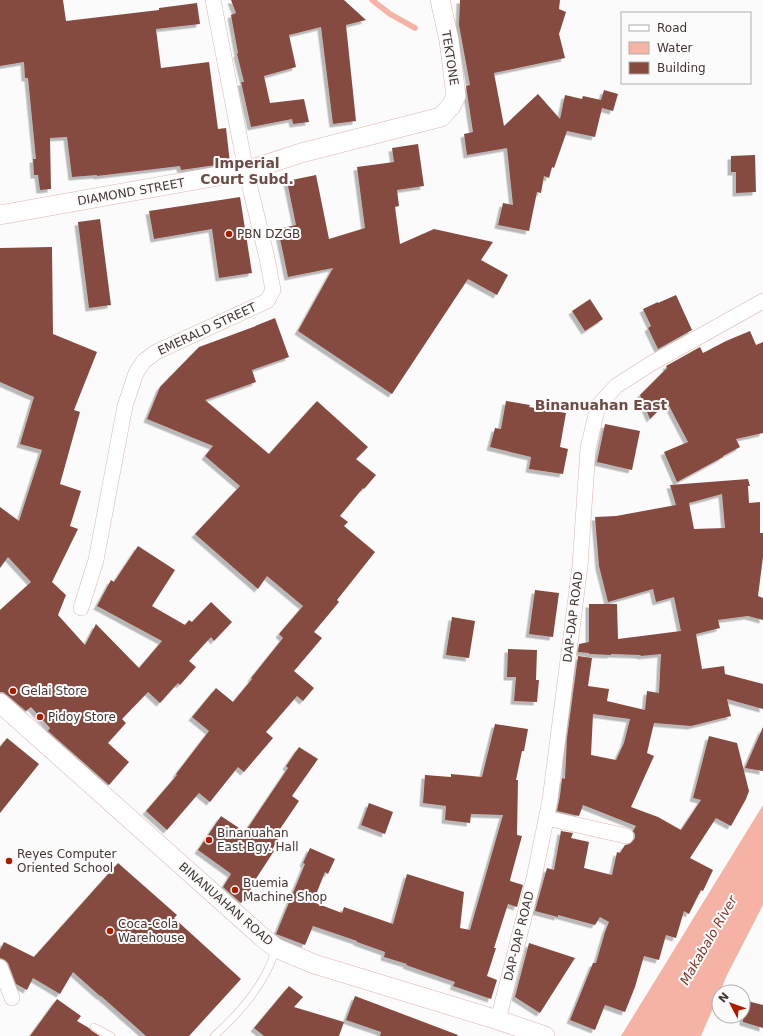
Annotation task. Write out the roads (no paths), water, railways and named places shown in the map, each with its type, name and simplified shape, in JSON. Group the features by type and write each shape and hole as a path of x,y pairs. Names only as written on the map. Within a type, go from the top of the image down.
{"street":[{"name":"EMERALD STREET","path":"81,608 96,560 125,406 136,373 144,361 156,352 267,301 273,290 267,258 246,171 213,0"},
{"name":"TEKTONE","path":"423,121 440,117 451,106 456,96 449,40 440,0"},
{"name":"DIAMOND STREET","path":"0,215 246,171 301,153 423,121"},
{"name":"DAP-DAP ROAD","path":"498,1020 534,878 550,800 580,566 588,448 598,406 616,386 652,363 763,301"},
{"name":"BINANUAHAN ROAD","path":"0,704 276,948 314,964 498,1020 545,1036"},
{"path":"546,818 626,836"},
{"path":"0,967 12,998"}],"lane":[{"path":"214,1036 255,992 267,971 276,948"},
{"path":"94,1027 111,1036"}],"water":[{"name":"Makabalo River","path":"763,805 763,905 723,984 711,984 711,1013 701,1036 621,1036"}],"waterway":[{"path":"372,0 390,14 415,28"}],"place":[{"name":"PBN DZGB","path":"229,234"},
{"name":"Gelai Store","path":"13,691"},
{"name":"Pidoy Store","path":"40,717"},
{"name":"Binanuahan East Bgy. Hall","path":"209,840"},
{"name":"Reyes Computer Oriented School","path":"9,861"},
{"name":"Buemia Machine Shop","path":"235,890"},
{"name":"Coca-Cola Warehouse","path":"110,931"}],"district":[{"name":"Imperial Court Subd.","path":"247,172"},
{"name":"Binanuahan East","path":"601,405"}]}
